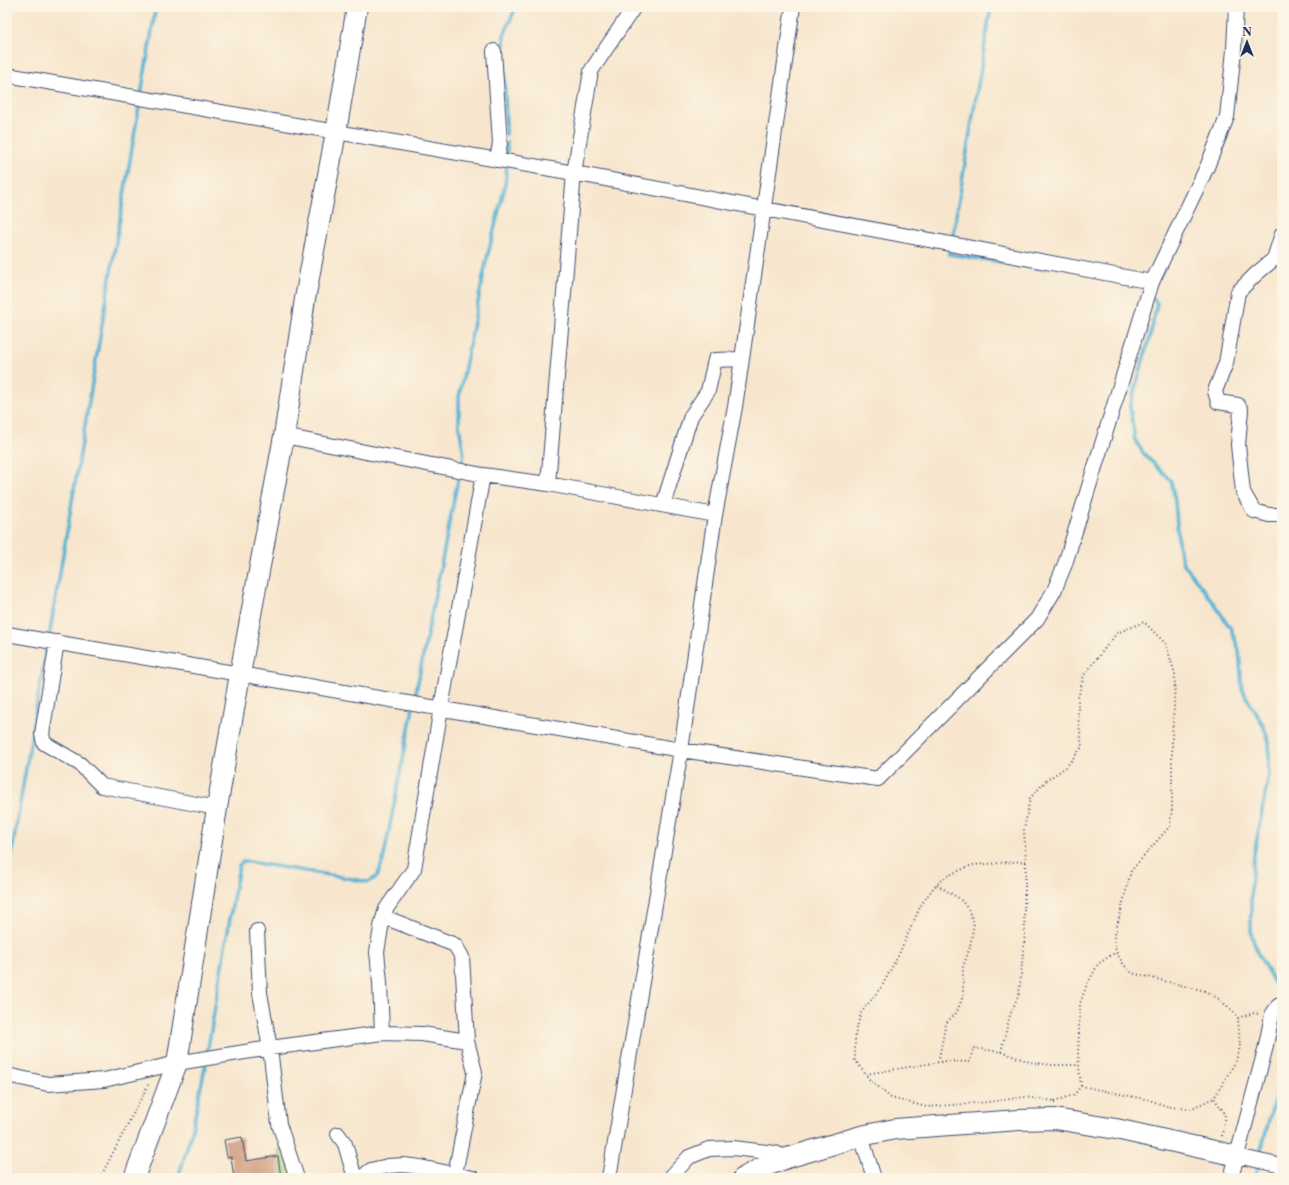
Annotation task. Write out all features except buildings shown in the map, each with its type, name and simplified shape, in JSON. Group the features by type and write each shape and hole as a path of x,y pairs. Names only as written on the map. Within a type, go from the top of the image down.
{"street":[{"path":"134,1178 177,1063 217,808 284,436 305,299 336,132 357,7"},
{"path":"548,484 574,173 591,71 634,7"},
{"path":"609,1178 681,750 715,515 735,407 765,208 792,7"},
{"path":"7,634 681,750 878,779 1037,619 1054,591 1065,564 1152,282 1207,167 1227,117 1234,50 1236,7"},
{"path":"494,51 500,143 497,160"},
{"path":"7,75 574,173 1152,282"},
{"path":"1282,234 1274,259 1238,292 1226,363 1215,391 1218,402 1238,405 1241,410 1238,445 1243,492 1254,511 1269,516 1282,515"},
{"path":"663,505 691,416 708,391 715,360 742,359"},
{"path":"284,436 483,475 548,484 715,515"},
{"path":"382,1033 377,952 382,922 386,910 414,869 483,475"},
{"path":"57,642 42,734 44,743 80,764 102,786 217,808"},
{"path":"384,917 455,945 462,957 467,1041 476,1072 455,1174"},
{"path":"257,931 260,993 270,1048 279,1124 296,1178"},
{"path":"1231,1178 1228,1154 1265,1050 1272,1015 1278,1006 1282,1004"},
{"path":"7,1075 48,1084 104,1080 177,1063 270,1048 382,1033 422,1034 467,1041"},
{"path":"743,1178 759,1169 787,1158 861,1136 895,1128 974,1122 1054,1110 1116,1129 1282,1166"},
{"path":"338,1134 345,1144 355,1178"},
{"path":"861,1136 874,1178"},
{"path":"670,1178 689,1158 710,1149 733,1148 775,1153 787,1158"},
{"path":"361,1178 371,1170 388,1166 404,1165 473,1178"}],"path":[{"path":"1002,1052 1010,1014 1019,994 1025,934 1024,912 1026,861 1024,830 1030,798 1047,780 1066,767 1082,747 1078,716 1078,698 1084,674 1117,633 1144,622 1166,644 1175,674 1172,736 1172,809 1170,826 1132,871 1114,938 1116,952 1124,965 1132,972 1205,991 1219,999 1235,1013 1238,1018 1240,1047 1236,1061 1214,1098 1190,1108 1170,1107 1149,1100 1081,1086"},
{"path":"1026,861 972,865 947,876 934,887 921,906 898,956 882,986 861,1013 856,1035 856,1060 869,1079 891,1098 927,1106 988,1102 1025,1097 1054,1110 1074,1095 1081,1086 1078,1055 1080,1004 1086,987 1098,964 1116,952"},
{"path":"937,885 960,899 968,909 974,923 970,947 964,967 963,996 957,1012 946,1023 938,1062"},
{"path":"1238,1018 1254,1013 1272,1015"},
{"path":"865,1074 946,1061 970,1062 973,1048 1002,1052 1030,1062 1051,1065 1079,1065"},
{"path":"100,1178 157,1068"},
{"path":"1214,1098 1225,1114 1228,1154"}],"green space":[{"path":"285,1149 293,1178 283,1178 278,1150"}],"waterway":[{"path":"141,95 156,7"},
{"path":"506,134 504,35 516,7"},
{"path":"952,241 991,7"},
{"path":"49,637 140,101"},
{"path":"507,142 507,158"},
{"path":"461,468 464,454 459,426 459,397 486,262 505,186 507,164"},
{"path":"951,247 949,254 1046,269"},
{"path":"1152,298 1157,303 1151,332 1130,407 1135,440 1144,454 1171,481 1175,501 1179,550 1183,563 1213,602 1231,629 1239,650 1242,689 1263,725 1269,742 1269,774 1254,855 1251,886 1251,932 1257,952 1282,997"},
{"path":"414,702 459,474"},
{"path":"7,881 47,643"},
{"path":"207,1054 239,865 244,861 368,882 377,877 383,861 413,708"},
{"path":"178,1178 191,1135 206,1062"},
{"path":"1259,1158 1282,1071"},
{"path":"1254,1178 1258,1164"}]}
